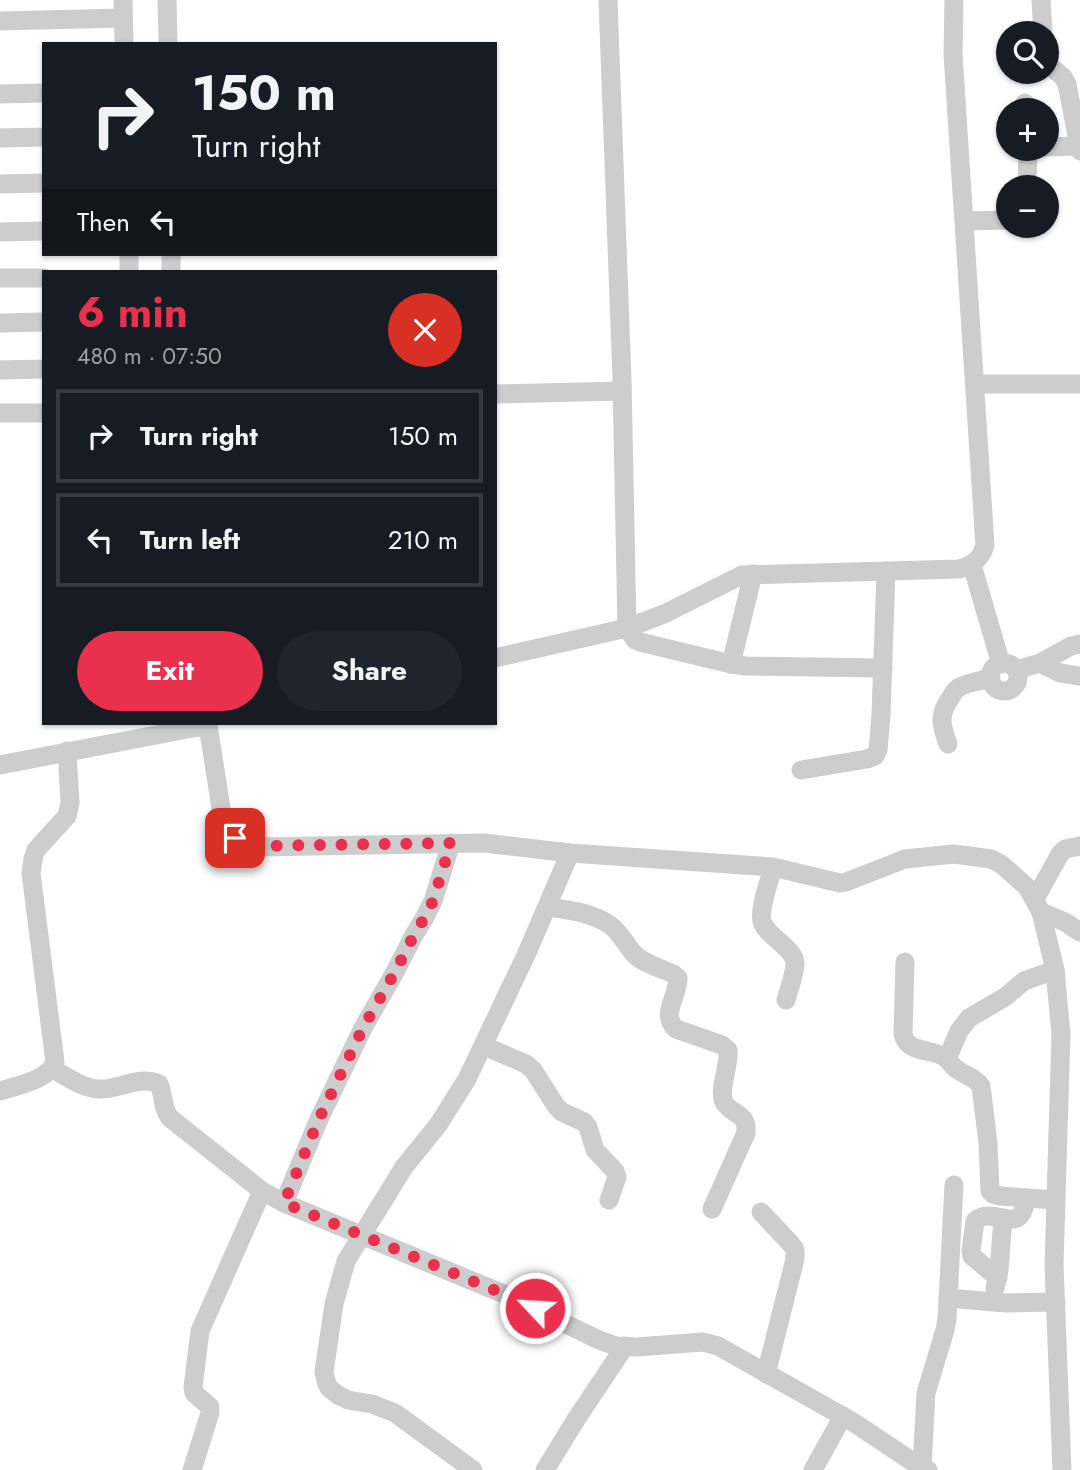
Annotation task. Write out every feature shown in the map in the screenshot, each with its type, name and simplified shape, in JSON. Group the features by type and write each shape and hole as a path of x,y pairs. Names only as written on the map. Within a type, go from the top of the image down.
{"street":[{"path":"167,0 168,42"},
{"path":"608,0 622,391 627,628 635,640 640,642 731,664 883,668"},
{"path":"497,658 627,628 664,614 742,576 959,569 972,565 983,554 985,545 976,384 953,54 954,0"},
{"path":"1041,0 1042,21"},
{"path":"0,21 123,9 124,42"},
{"path":"1059,74 1067,84 1079,148 1059,147"},
{"path":"0,93 42,93"},
{"path":"0,138 42,137"},
{"path":"0,184 42,183"},
{"path":"965,221 996,220"},
{"path":"0,232 42,231"},
{"path":"0,278 42,278"},
{"path":"0,323 42,322"},
{"path":"0,370 42,369"},
{"path":"976,384 1080,384"},
{"path":"497,394 622,391"},
{"path":"0,414 42,413"},
{"path":"972,565 1003,671"},
{"path":"802,770 867,759 875,756 878,750 886,571"},
{"path":"731,664 752,574"},
{"path":"948,744 941,717 955,690 1003,671 1040,663 1080,644"},
{"path":"1040,663 1060,673 1080,676"},
{"path":"0,765 201,725"},
{"path":"206,725 223,821 235,838 256,846 484,844 570,853 773,867 840,883 905,859 963,854 996,861 1027,887 1038,906 1055,970 1061,1034 1070,1062 1055,1200 1054,1272 1062,1470"},
{"path":"0,1091 44,1076 53,1069 55,1062 31,873 33,859 40,843 69,811 67,751"},
{"path":"284,1203 319,1119 363,1028 433,901 451,843"},
{"path":"1038,906 1060,854 1065,849 1080,846"},
{"path":"473,1470 450,1463 395,1413 372,1404 348,1400 330,1388 324,1371 334,1304 346,1261 361,1235 404,1167 438,1125 467,1079 570,853"},
{"path":"773,867 762,922 793,955 795,964 786,1000"},
{"path":"1038,906 1080,932"},
{"path":"547,907 582,913 608,923 640,959 673,974 678,978 678,985 668,1018 670,1024 676,1030 723,1045 728,1050 722,1095 729,1107 745,1119 747,1124 746,1133 712,1209"},
{"path":"905,962 904,1041 910,1046 947,1059 958,1071 976,1080 981,1086 988,1143 990,1191 993,1195 1000,1196 1055,1200"},
{"path":"947,1059 963,1023 969,1018 1005,997 1024,981 1055,970"},
{"path":"484,1046 526,1064 533,1070 556,1106 562,1112 584,1122 595,1150 615,1171 617,1177 609,1200"},
{"path":"53,1069 79,1084 100,1089 147,1080 159,1084 165,1112 170,1118 262,1191 284,1203 504,1294 616,1346 637,1348 703,1342 718,1346 843,1416 925,1469"},
{"path":"925,1469 926,1393 946,1330 954,1185"},
{"path":"192,1470 210,1413 210,1407 194,1392 200,1331 262,1191"},
{"path":"998,1278 975,1260 971,1251 975,1221 985,1216 1019,1218 1024,1213 1026,1198"},
{"path":"761,1212 795,1250 766,1374"},
{"path":"990,1302 998,1278 1003,1218"},
{"path":"948,1298 1006,1303 1056,1302"},
{"path":"545,1470 625,1346"},
{"path":"813,1470 843,1416"}],"route":[{"path":"235,838 256,846 451,843 433,901 363,1028 319,1119 284,1203 535,1308"}]}
